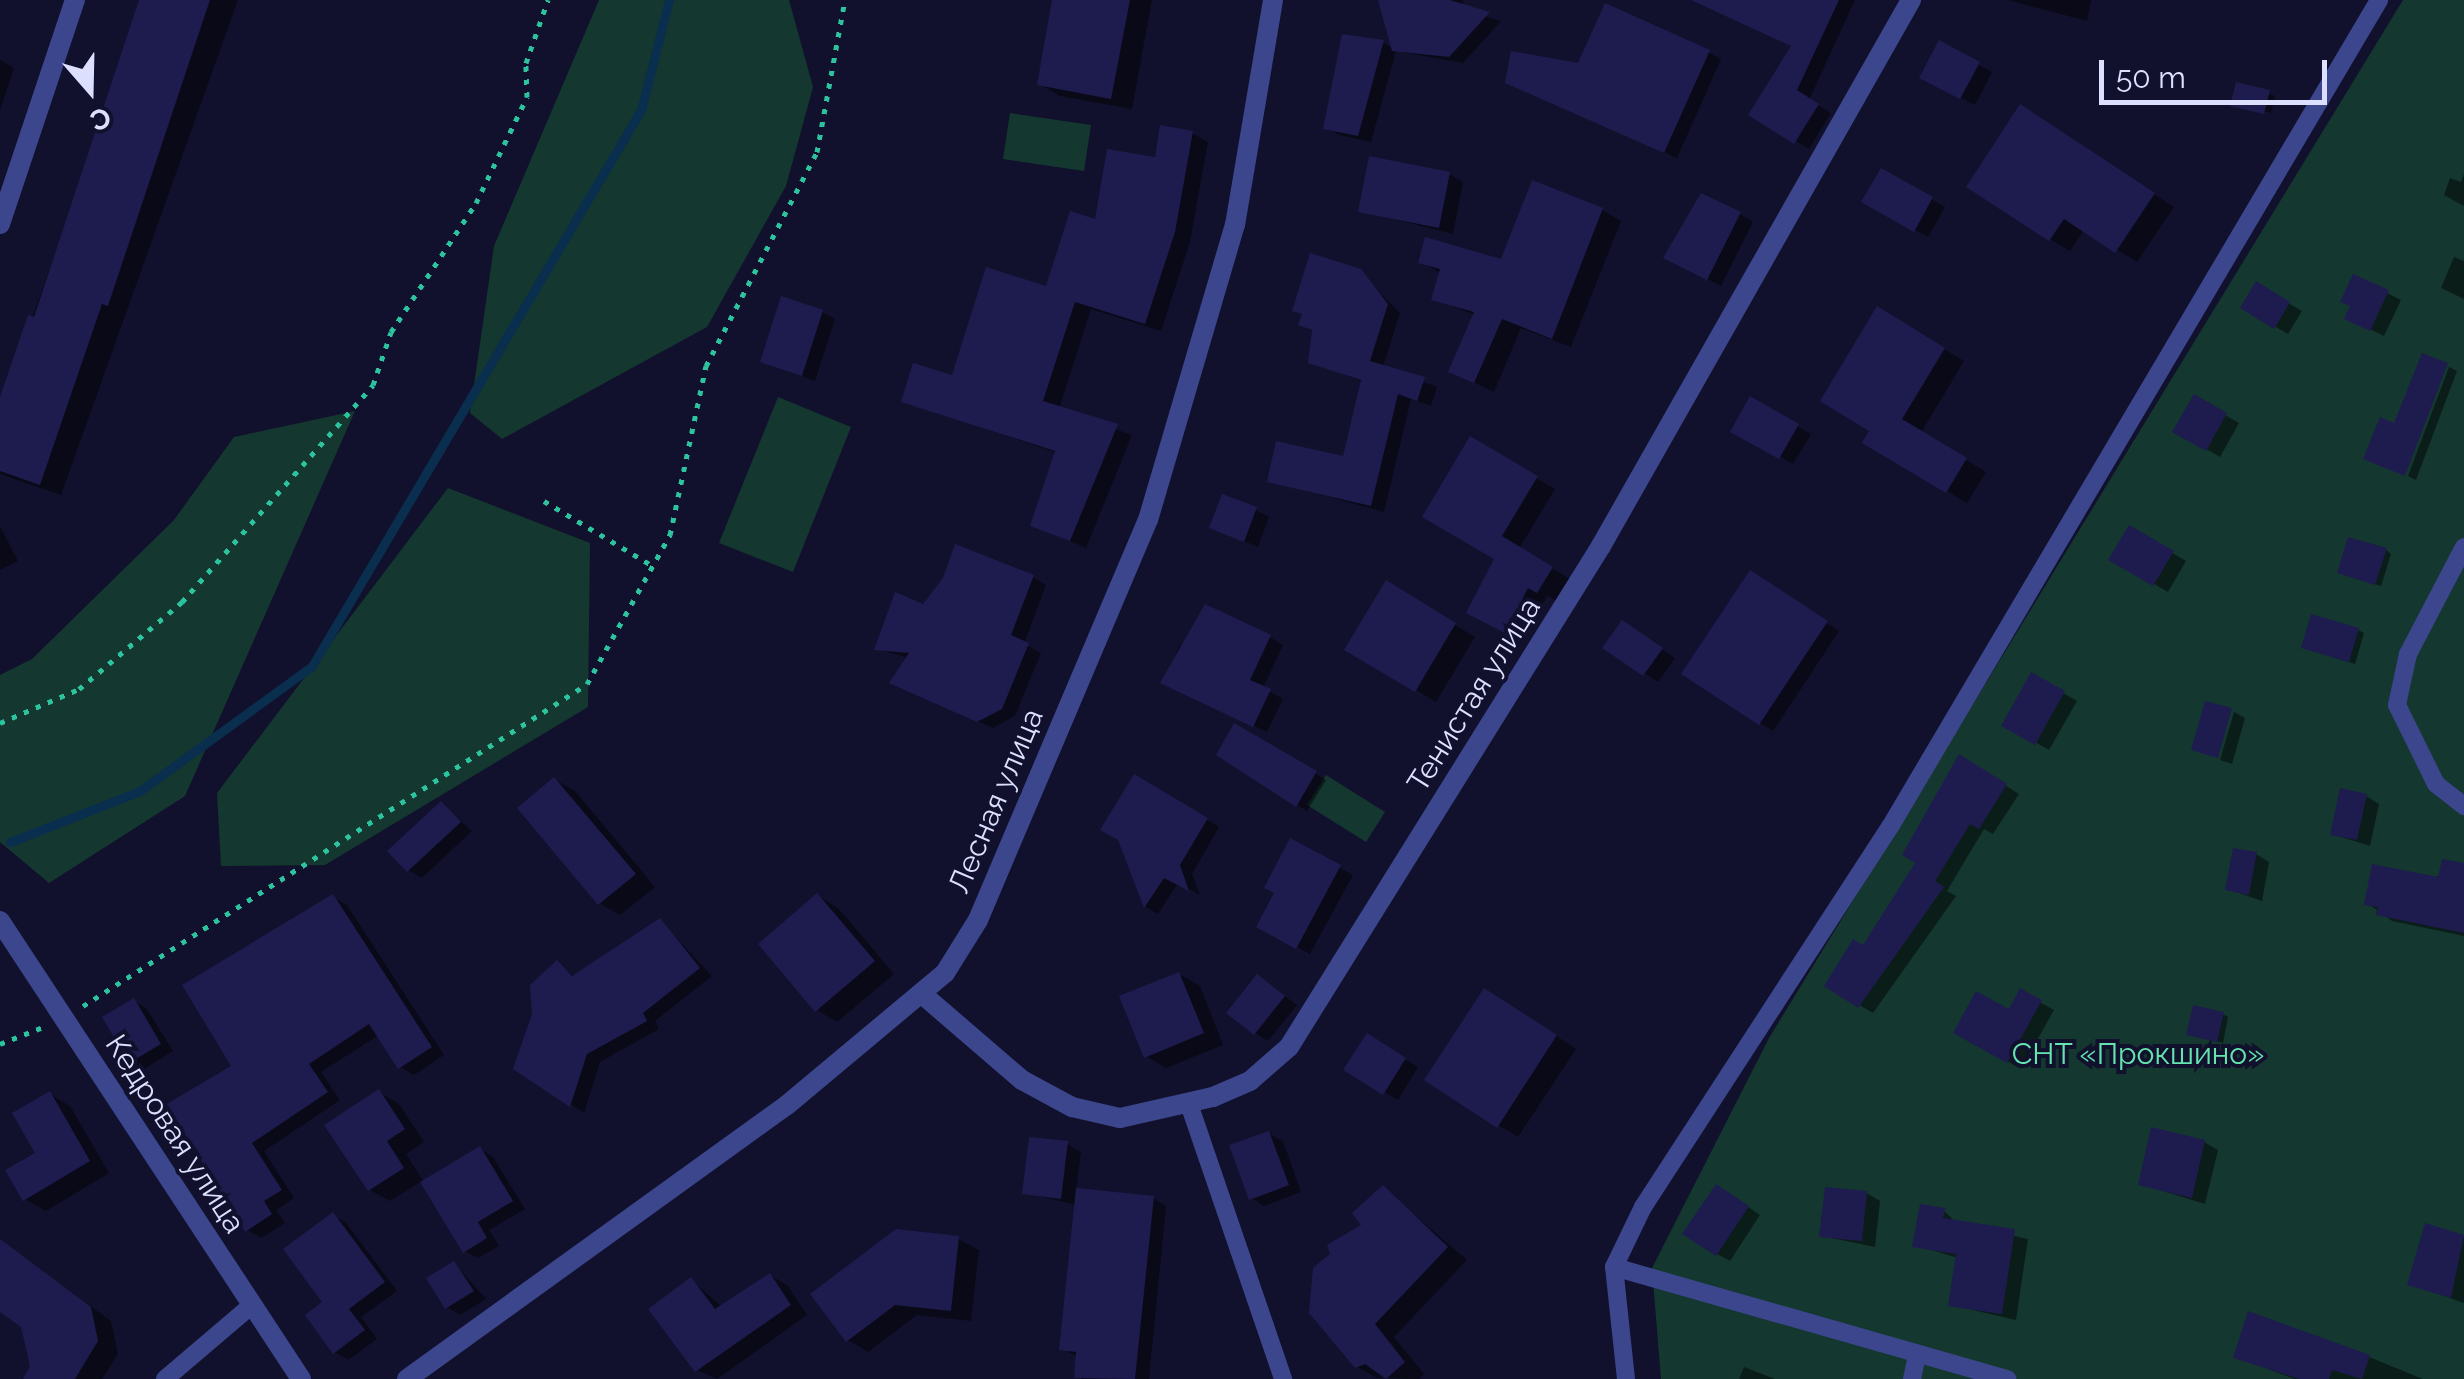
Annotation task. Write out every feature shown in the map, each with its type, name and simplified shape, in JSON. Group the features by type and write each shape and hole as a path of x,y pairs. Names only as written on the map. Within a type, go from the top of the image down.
{"street":[{"path":"0,224 75,0"},
{"name":"Лесная улица","path":"407,1379 786,1105 946,972 978,920 1148,520 1236,225 1272,0"},
{"name":"Тенистая улица","path":"922,994 1022,1080 1072,1107 1120,1118 1189,1104 1250,1081 1288,1047 1319,1004 1601,546 1911,0"},
{"name":"Кедровая улица","path":"0,921 301,1379"}],"lane":[{"path":"1626,1379 1614,1267 1643,1207 1890,826 2380,0"},
{"path":"2464,547 2408,654 2397,705 2436,784 2464,806"},
{"path":"1189,1104 1282,1379"},
{"path":"1614,1267 2007,1379"},
{"path":"165,1379 252,1305"},
{"path":"1912,1379 1917,1356"}],"path":[{"path":"0,723 79,689 182,602 372,385 391,332 476,204 527,97 526,62 548,0"},
{"path":"0,1044 64,1018 587,684 670,536 706,366 817,152 846,0"},
{"path":"544,501 653,566"}],"green space":[{"path":"599,0 789,0 813,87 786,186 707,327 502,439 470,413 494,246"},
{"name":"СНТ «Прокшино»","path":"2403,0 2464,0 2464,1379 1661,1379 1652,1268 1769,1038"},
{"path":"1010,113 1091,125 1084,171 1003,159"},
{"path":"778,397 851,427 793,572 719,543"},
{"path":"355,411 185,796 49,883 0,842 0,675 32,659 174,520 234,437"},
{"path":"448,488 590,543 588,707 325,865 221,866 217,793"},
{"path":"1326,775 1385,812 1366,842 1307,805"}],"building":[{"path":"139,0 210,0 108,306 102,304 40,485 0,471 0,397 28,315 34,317"},
{"path":"1052,0 1130,0 1111,99 1037,85"},
{"path":"1378,0 1450,0 1490,12 1449,57 1392,51"},
{"path":"1691,0 1839,0 1797,90 1819,104 1794,144 1748,115 1791,46"},
{"path":"1605,3 1710,50 1664,153 1505,83 1511,51 1578,63"},
{"path":"1342,34 1384,40 1358,136 1323,129"},
{"path":"1939,40 1980,62 1960,99 1919,78"},
{"path":"2236,82 2270,90 2264,114 2230,106"},
{"path":"2020,104 2155,193 2115,253 2064,219 2049,241 1966,187"},
{"path":"1160,125 1193,131 1175,232 1145,324 1075,302 1043,401 1118,424 1070,541 1030,526 1055,451 901,402 913,363 952,375 986,267 1046,286 1070,211 1095,219 1107,149 1155,157"},
{"path":"1369,156 1450,172 1439,228 1358,212"},
{"path":"1881,168 1933,197 1914,232 1861,202"},
{"path":"1532,180 1603,208 1552,339 1502,319 1474,383 1448,372 1474,312 1431,300 1440,269 1418,263 1425,237 1501,259"},
{"path":"1701,193 1741,212 1707,280 1663,258"},
{"path":"1310,253 1361,269 1388,304 1370,361 1425,377 1417,401 1398,394 1371,506 1267,482 1276,441 1343,456 1361,380 1308,363 1312,330 1298,325 1302,314 1292,311"},
{"path":"2353,274 2389,290 2370,331 2344,319 2350,306 2340,302"},
{"path":"2256,281 2290,302 2274,329 2240,308"},
{"path":"781,296 823,310 802,376 760,362"},
{"path":"1877,306 1945,348 1902,419 1967,458 1946,493 1862,443 1869,431 1820,401"},
{"path":"2422,353 2448,363 2405,476 2363,459 2380,417 2394,423"},
{"path":"2194,394 2227,413 2206,451 2172,432"},
{"path":"1750,396 1799,424 1779,459 1730,432"},
{"path":"1470,436 1538,476 1502,536 1553,567 1537,593 1528,588 1505,633 1466,613 1494,559 1422,517"},
{"path":"1222,494 1257,507 1244,542 1209,528"},
{"path":"2129,525 2174,551 2153,586 2108,560"},
{"path":"2348,537 2387,548 2375,585 2337,573"},
{"path":"955,544 1034,575 1011,635 1029,643 1002,709 977,722 889,683 909,653 874,650 895,592 923,604 943,578"},
{"path":"1750,570 1828,621 1759,725 1681,674"},
{"path":"1386,580 1456,623 1415,692 1344,650"},
{"path":"1205,604 1271,635 1250,680 1271,689 1253,727 1160,683"},
{"path":"2311,614 2359,628 2349,662 2301,648"},
{"path":"1622,620 1663,648 1643,676 1602,648"},
{"path":"2031,672 2065,691 2035,745 2001,726"},
{"path":"2205,701 2232,708 2218,758 2191,750"},
{"path":"1234,723 1317,771 1296,807 1216,755"},
{"path":"1959,754 2007,784 1979,829 1970,824 1935,881 1944,887 1858,1008 1824,986 1853,939 1863,945 1915,863 1902,855"},
{"path":"1134,774 1208,818 1180,865 1189,891 1164,878 1144,908 1118,840 1100,830"},
{"path":"554,777 636,874 598,905 517,808"},
{"path":"2340,788 2367,794 2357,840 2330,835"},
{"path":"441,801 461,822 407,872 387,851"},
{"path":"1290,838 1341,865 1296,949 1256,927 1274,893 1264,888"},
{"path":"2233,848 2257,852 2249,895 2225,890"},
{"path":"2442,859 2464,863 2464,933 2376,915 2378,907 2364,905 2372,864 2438,877"},
{"path":"817,893 875,961 815,1012 758,944"},
{"path":"333,894 432,1047 398,1069 369,1024 309,1064 328,1092 252,1143 282,1190 264,1201 272,1214 245,1232 167,1104 231,1066 182,985"},
{"path":"660,918 700,968 643,1013 647,1021 587,1054 570,1107 513,1069 532,1014 530,985 557,960 572,976"},
{"path":"1179,972 1204,1033 1144,1058 1119,996"},
{"path":"1257,974 1285,996 1254,1035 1226,1013"},
{"path":"1484,988 1557,1035 1497,1128 1424,1080"},
{"path":"2020,988 2042,1000 2007,1063 1953,1033 1976,991 2009,1009"},
{"path":"134,998 161,1044 129,1063 102,1017"},
{"path":"2193,1005 2224,1012 2217,1042 2186,1035"},
{"path":"1367,1033 1406,1058 1383,1095 1343,1070"},
{"path":"379,1089 405,1129 387,1141 404,1168 368,1191 324,1125"},
{"path":"50,1091 90,1161 23,1201 5,1170 35,1153 12,1113"},
{"path":"2151,1127 2205,1140 2192,1198 2138,1185"},
{"path":"1269,1131 1289,1185 1249,1200 1229,1145"},
{"path":"1029,1137 1068,1141 1061,1199 1022,1194"},
{"path":"480,1146 513,1201 478,1222 487,1238 463,1253 420,1182"},
{"path":"1716,1184 1749,1206 1716,1256 1682,1234"},
{"path":"1383,1185 1448,1247 1375,1324 1405,1362 1386,1379 1365,1364 1355,1368 1309,1313 1313,1268 1330,1254 1327,1245 1361,1225 1352,1213"},
{"path":"1825,1187 1867,1191 1862,1241 1819,1237"},
{"path":"1076,1188 1154,1196 1135,1379 1074,1378 1076,1352 1059,1350"},
{"path":"1920,1204 1945,1208 1943,1218 2015,1229 2002,1314 1948,1306 1956,1254 1912,1247"},
{"path":"333,1212 385,1282 349,1309 365,1330 333,1354 305,1315 322,1302 283,1249"},
{"path":"2425,1223 2464,1235 2451,1298 2407,1285"},
{"path":"896,1229 959,1236 951,1311 895,1305 846,1342 810,1294"},
{"path":"0,1239 91,1307 98,1341 75,1379 23,1379 30,1366 21,1327 0,1312"},
{"path":"454,1261 474,1291 445,1309 426,1278"},
{"path":"770,1273 791,1305 695,1372 648,1309 691,1277 715,1309"},
{"path":"2248,1311 2370,1355 2362,1379 2332,1370 2329,1379 2300,1379 2233,1358"}],"waterway":[{"path":"10,842 140,791 312,666 641,110 669,0"}]}
